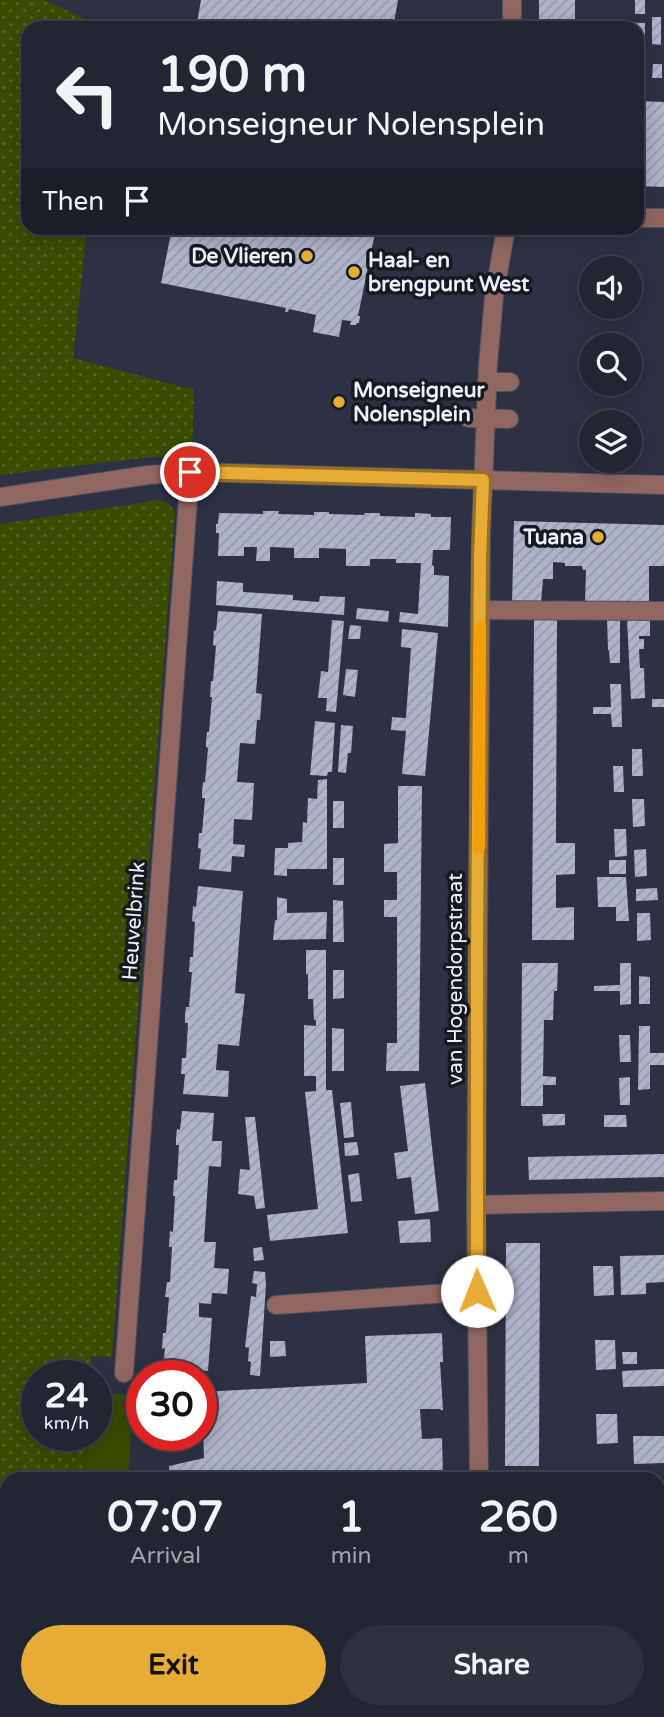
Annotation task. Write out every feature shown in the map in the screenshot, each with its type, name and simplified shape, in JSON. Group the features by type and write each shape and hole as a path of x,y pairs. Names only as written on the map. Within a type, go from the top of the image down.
{"street":[{"path":"512,0 512,21"},
{"path":"644,218 664,218"},
{"path":"483,480 477,419 487,382 487,294 506,271 506,235"},
{"path":"487,382 510,382"},
{"path":"477,419 509,419"},
{"path":"0,497 148,474 190,472 664,485"},
{"name":"Heuvelbrink","path":"124,1374 190,472"},
{"name":"van Hogendorpstraat","path":"479,1472 476,1205 483,480"},
{"path":"480,610 664,611"},
{"path":"476,1205 664,1201"},
{"path":"276,1305 477,1291"}],"green space":[{"path":"0,0 44,0 90,21 21,21 21,235 86,235 73,358 194,390 192,454 0,475"},
{"path":"159,500 169,504 175,512 112,1357 91,1356 91,1360 21,1360 21,1451 86,1451 84,1472 0,1472 0,524"},
{"path":"112,1393 126,1394 128,1472 84,1472 86,1451 112,1451"}],"building":[{"path":"201,0 398,0 394,21 197,21"},
{"path":"539,0 575,0 575,21 539,21"},
{"path":"635,0 645,0 645,14 635,14"},
{"path":"652,17 661,17 661,45 652,44"},
{"path":"644,23 645,23 644,58"},
{"path":"653,64 662,64 662,78 652,78"},
{"path":"644,101 664,102 664,187 644,186"},
{"path":"171,235 375,235 358,316 359,323 350,325 351,321 342,320 339,337 313,332 316,315 289,309 285,312 286,308 161,283"},
{"path":"263,511 314,515 314,512 365,515 364,513 380,513 380,516 415,517 415,513 431,514 431,517 451,517 450,550 433,550 432,565 434,575 449,576 448,627 399,622 400,612 418,614 421,563 370,559 370,566 346,566 346,549 319,548 319,558 294,558 294,548 270,547 270,561 256,561 257,547 244,547 244,556 218,556 219,533 216,533 216,524 219,513 263,514"},
{"path":"514,521 664,525 664,566 649,566 649,603 585,603 586,570 583,570 582,566 565,566 565,563 553,562 553,579 543,579 541,603 512,603"},
{"path":"217,581 243,583 243,592 293,595 293,600 319,602 320,596 345,597 344,615 216,605"},
{"path":"357,608 389,611 388,622 356,619"},
{"path":"218,611 262,614 256,693 262,694 260,720 257,720 255,744 240,743 237,782 254,783 252,820 234,819 233,844 245,845 244,857 232,856 231,872 199,869 199,833 202,833 205,798 202,798 202,792 216,646 213,645 214,630 216,631"},
{"path":"534,618 557,618 556,843 575,843 575,874 556,875 556,908 574,907 574,940 532,940"},
{"path":"607,618 620,618 620,663 610,663"},
{"path":"650,618 650,636 639,636 639,639 644,639 644,649 639,649 640,668 644,668 645,698 631,699 627,619"},
{"path":"332,620 344,621 336,712 326,711 327,698 318,698 321,671 328,672"},
{"path":"350,625 361,626 360,639 348,639"},
{"path":"402,629 438,633 425,776 402,774 406,731 391,730 392,717 406,717 411,648 401,647"},
{"path":"346,669 358,670 355,697 343,695"},
{"path":"610,684 621,684 622,727 612,727 611,714 593,714 593,707 611,707"},
{"path":"652,699 664,699 664,707 652,707"},
{"path":"315,721 335,723 332,772 328,772 327,776 310,775"},
{"path":"341,725 353,726 346,773 338,772"},
{"path":"632,749 642,749 643,776 632,776"},
{"path":"613,766 623,766 624,792 614,792"},
{"path":"327,779 327,869 287,869 287,876 274,875 275,848 288,848 288,843 302,842 303,822 307,823 308,798 317,799 318,780"},
{"path":"398,786 422,786 419,1071 386,1071 387,1043 397,1043 397,917 384,917 384,900 397,900 397,872 384,872 384,844 398,843"},
{"path":"632,799 644,799 645,826 633,827"},
{"path":"333,801 344,801 344,828 333,828"},
{"path":"614,829 626,829 627,856 615,857"},
{"path":"646,849 647,876 635,877 634,850"},
{"path":"333,858 344,858 344,885 333,885"},
{"path":"609,860 626,860 626,874 609,874"},
{"path":"597,877 626,877 629,921 616,921 616,907 598,907"},
{"path":"198,886 243,891 235,993 245,994 239,1046 218,1044 216,1070 229,1071 228,1097 183,1094 185,1074 181,1074 182,1058 186,1058 188,1023 185,1023 185,1015 186,1007 189,1007 192,972 189,972 190,957 193,957 195,922 192,921 193,906 196,907"},
{"path":"657,888 658,900 636,901 636,889"},
{"path":"277,897 287,899 287,913 327,912 326,939 273,940 277,920"},
{"path":"333,900 343,901 344,942 333,942"},
{"path":"637,913 650,913 651,940 637,941"},
{"path":"306,950 326,950 326,1090 332,1090 348,1233 270,1241 267,1215 318,1209 305,1092 316,1091 316,1076 304,1076 304,1025 316,1026 313,999 308,999"},
{"path":"522,963 558,963 553,1020 544,1020 543,1076 556,1077 556,1085 543,1085 543,1106 521,1106"},
{"path":"620,963 631,963 631,1004 620,1005 620,991 594,991 594,986 620,985"},
{"path":"333,970 344,970 344,998 333,999"},
{"path":"639,976 650,977 650,1004 639,1004"},
{"path":"639,1026 650,1026 650,1053 664,1053 664,1065 650,1065 650,1089 638,1090"},
{"path":"332,1028 344,1029 344,1071 332,1071"},
{"path":"619,1035 630,1035 631,1062 620,1062"},
{"path":"630,1077 630,1105 620,1105 619,1078"},
{"path":"425,1083 439,1211 415,1214 411,1177 397,1179 394,1153 408,1151 400,1086"},
{"path":"351,1102 354,1137 344,1138 340,1103"},
{"path":"182,1111 214,1113 212,1141 222,1141 221,1167 209,1166 204,1242 216,1242 214,1268 229,1269 227,1294 212,1293 211,1304 199,1303 199,1317 212,1318 209,1360 164,1360 165,1348 162,1349 169,1297 165,1297 167,1282 170,1282 172,1247 169,1247 170,1231 173,1232 174,1180 177,1180 179,1145 176,1145 176,1138 177,1129 180,1130"},
{"path":"542,1114 565,1114 565,1125 543,1126"},
{"path":"604,1115 626,1115 627,1127 604,1127"},
{"path":"245,1117 255,1117 265,1208 256,1209 254,1196 238,1194 240,1169 250,1170"},
{"path":"357,1142 359,1155 345,1156 344,1143"},
{"path":"664,1154 664,1177 529,1180 528,1157"},
{"path":"359,1173 362,1201 351,1202 348,1175"},
{"path":"430,1219 431,1242 400,1243 398,1221"},
{"path":"506,1243 540,1243 539,1466 505,1466"},
{"path":"262,1247 264,1260 254,1261 253,1248"},
{"path":"664,1255 664,1282 646,1283 646,1294 621,1295 620,1256"},
{"path":"593,1266 613,1266 614,1295 594,1296"},
{"path":"254,1271 265,1272 266,1285 260,1376 250,1375 249,1348 245,1347 251,1296 256,1297 257,1284 252,1283"},
{"path":"442,1333 443,1362 440,1362 443,1410 420,1409 422,1439 442,1438 443,1472 169,1472 169,1466 204,1458 204,1451 217,1451 217,1391 367,1383 365,1336"},
{"path":"595,1340 615,1340 616,1369 596,1370"},
{"path":"270,1341 285,1341 286,1356 270,1357"},
{"path":"622,1352 637,1352 637,1364 623,1364"},
{"path":"664,1369 664,1386 623,1387 622,1371"},
{"path":"596,1414 617,1414 618,1443 597,1444"},
{"path":"633,1436 664,1436 664,1463 634,1464"}],"slow traffic":[{"path":"479,848 480,627"}],"place":[{"name":"De Vlieren","path":"307,256"},
{"name":"Haal- en brengpunt West","path":"354,272"},
{"name":"Monseigneur Nolensplein","path":"339,402"},
{"name":"Tuana","path":"598,537"}],"route":[{"path":"190,472 483,480 477,951 477,1291"}]}
